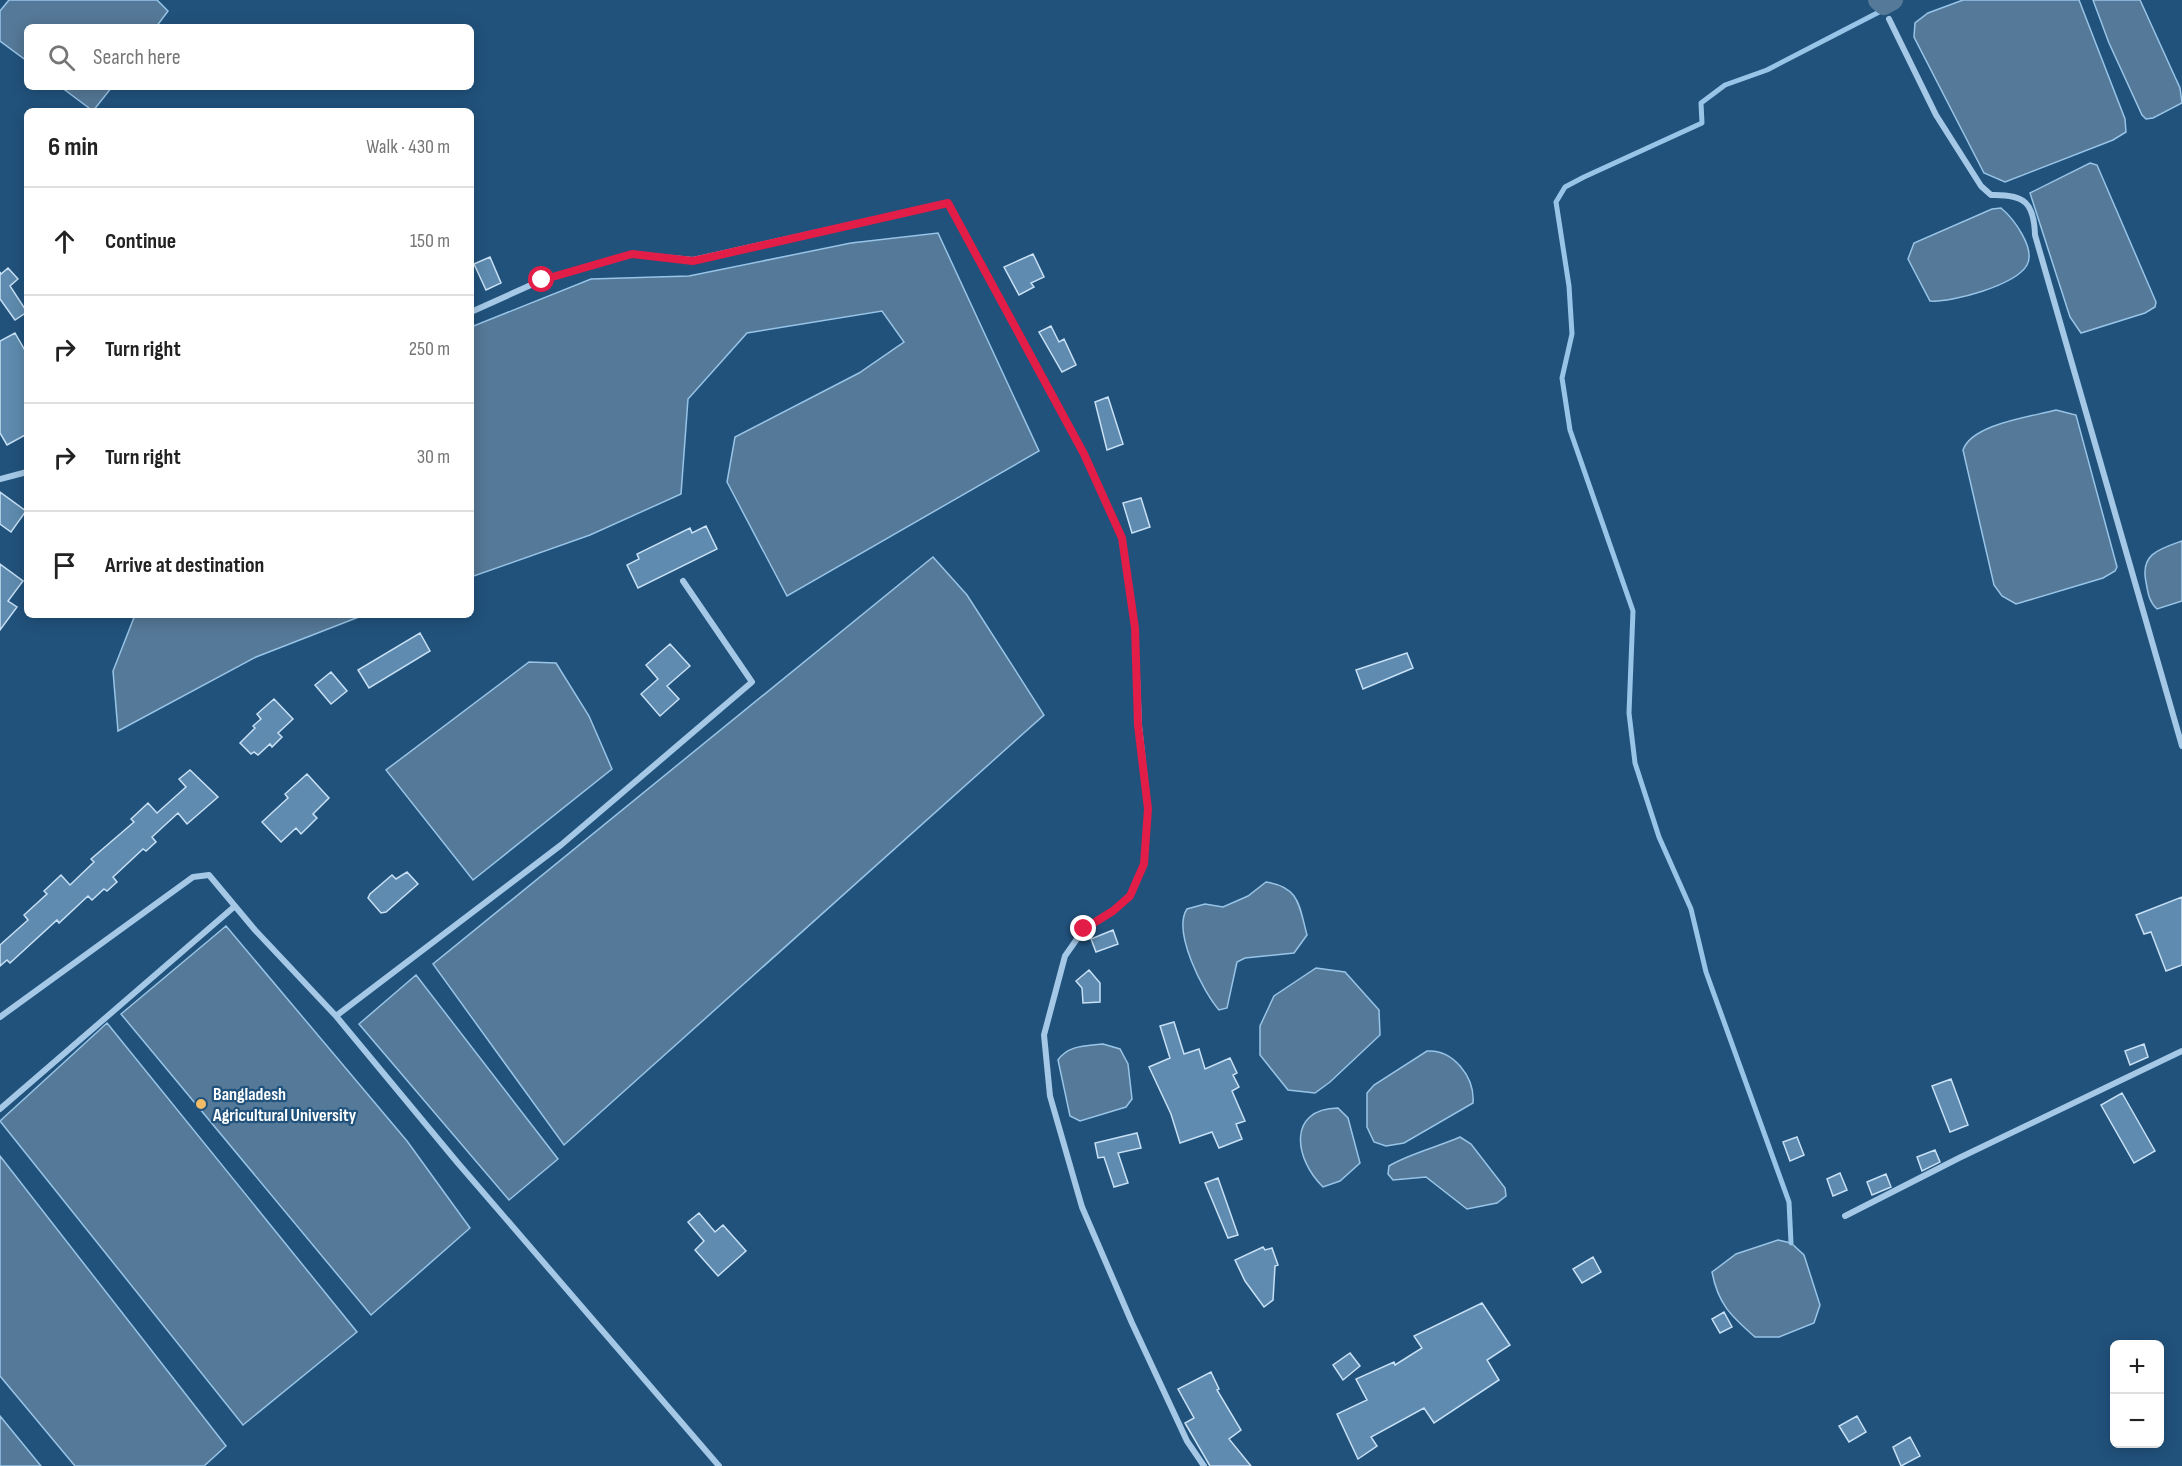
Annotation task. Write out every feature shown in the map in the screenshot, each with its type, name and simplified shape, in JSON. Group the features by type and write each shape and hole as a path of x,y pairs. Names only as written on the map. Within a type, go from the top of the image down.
{"street":[{"path":"1889,19 1936,115 1981,186 1991,195 2006,194 2023,199 2034,213 2035,235 2066,347 2182,746"},
{"path":"474,311 542,280 632,254 693,261 948,203 1084,454 1122,538 1135,628 1138,725 1148,809 1144,864 1130,896 1113,911 1084,929 1065,956 1044,1035 1050,1096 1083,1207 1132,1323 1187,1441 1204,1466"},
{"path":"0,479 24,473"},
{"path":"336,1016 561,845 752,682 683,581"},
{"path":"0,1017 193,877 209,875 336,1016 457,1162 719,1466"},
{"path":"0,1109 235,906"},
{"path":"1845,1216 1959,1158 2182,1051"}],"water":[{"path":"9,0 157,0 168,11 158,24 24,24 24,59 0,41 0,11"},
{"path":"1963,0 2079,0 2125,119 2126,132 2113,140 2005,182 1984,173 1914,37 1915,23 1928,13"},
{"path":"2093,0 2140,0 2180,88 2182,103 2153,118 2146,119 2142,115 2109,43"},
{"path":"65,90 110,90 95,108 89,108"},
{"path":"2090,163 2097,165 2156,302 2155,307 2145,313 2081,333 2070,317 2030,193"},
{"path":"2001,208 2017,226 2026,242 2029,258 2027,265 2021,272 1997,286 1967,296 1930,301 1908,259 1914,243 1992,209"},
{"path":"938,233 1039,451 787,596 727,482 735,437 859,373 904,342 882,311 747,333 688,399 681,494 590,535 474,576 474,326 591,279 689,276 851,243"},
{"path":"2056,410 2076,415 2117,567 2115,571 2103,578 2016,604 2002,596 1994,585 1963,450 1969,441 1990,428"},
{"path":"2182,541 2182,601 2157,609 2148,594 2146,565 2153,554 2159,550"},
{"path":"933,557 967,595 1044,715 564,1145 433,964"},
{"path":"134,618 356,618 256,657 118,731 113,671"},
{"path":"529,662 556,663 589,716 612,769 473,880 386,770"},
{"path":"1266,882 1286,888 1292,893 1299,907 1307,935 1294,953 1245,958 1237,962 1227,1008 1219,1010 1205,990 1191,961 1183,932 1183,919 1187,909 1205,904 1223,907 1248,896"},
{"path":"226,926 407,1141 470,1228 371,1315 121,1014"},
{"path":"1316,968 1345,972 1379,1010 1380,1035 1315,1093 1288,1090 1260,1055 1260,1026 1274,996"},
{"path":"416,975 558,1159 509,1200 359,1024"},
{"path":"107,1023 357,1332 243,1425 0,1121"},
{"path":"1103,1044 1120,1049 1128,1064 1132,1099 1126,1107 1080,1121 1070,1116 1058,1060 1072,1049"},
{"path":"1427,1051 1445,1055 1460,1066 1470,1084 1473,1103 1404,1143 1386,1146 1374,1142 1367,1127 1367,1093 1374,1085"},
{"path":"1338,1108 1348,1118 1360,1163 1340,1181 1323,1187 1313,1176 1306,1163 1300,1138 1303,1126 1310,1117 1321,1111"},
{"path":"1460,1137 1471,1144 1505,1188 1506,1196 1497,1203 1467,1209 1426,1177 1393,1180 1388,1174 1389,1166 1396,1162"},
{"path":"0,1156 226,1446 204,1466 75,1466 0,1376"},
{"path":"1778,1240 1791,1243 1804,1255 1820,1305 1814,1323 1779,1337 1755,1337 1727,1309 1718,1293 1712,1272 1736,1254"},
{"path":"0,1416 41,1466 0,1466"}],"building":[{"path":"1033,254 1044,277 1031,283 1034,287 1019,295 1004,267"},
{"path":"490,257 501,283 486,290 474,264"},
{"path":"8,268 18,279 10,286 24,307 24,314 15,320 0,299 0,272 1,274"},
{"path":"1051,326 1059,342 1064,339 1076,365 1062,372 1039,332"},
{"path":"15,333 24,349 24,436 7,445 0,433 0,341"},
{"path":"1108,397 1123,444 1107,450 1095,402"},
{"path":"0,492 24,510 24,514 11,532 0,524"},
{"path":"1141,498 1150,527 1132,533 1123,503"},
{"path":"706,526 717,549 638,588 627,565 639,559 637,554 690,528 692,533"},
{"path":"0,564 23,581 8,601 17,607 0,630"},
{"path":"420,633 430,651 369,688 358,670"},
{"path":"670,644 690,666 667,686 679,699 660,716 641,694 658,679 646,665"},
{"path":"1407,653 1413,668 1363,689 1356,670"},
{"path":"331,672 347,691 331,704 315,685"},
{"path":"274,699 293,719 278,733 282,737 272,747 270,744 258,755 254,752 251,754 240,743 261,719 257,714"},
{"path":"190,770 218,797 187,824 178,813 152,837 156,842 146,851 143,849 113,877 117,882 107,891 104,889 92,900 88,896 59,923 57,920 10,963 7,960 0,966 0,945 28,920 24,915 47,894 44,891 61,875 70,885 94,862 91,859 134,822 131,819 148,803 157,813 186,787 179,779"},
{"path":"307,774 329,798 313,814 317,818 301,834 296,828 281,842 262,822 288,798 285,794"},
{"path":"407,872 418,884 386,912 381,913 368,898 370,894 392,875 396,879"},
{"path":"2182,897 2182,965 2166,971 2151,932 2144,934 2136,915"},
{"path":"1113,930 1118,944 1096,952 1091,939"},
{"path":"1089,970 1100,983 1100,1002 1083,1003 1082,988 1076,981"},
{"path":"1174,1022 1184,1054 1199,1049 1205,1069 1230,1058 1237,1073 1233,1075 1239,1087 1232,1091 1245,1121 1236,1124 1242,1139 1219,1148 1212,1132 1180,1143 1171,1114 1149,1067 1170,1058 1160,1026"},
{"path":"2144,1044 2148,1057 2130,1065 2125,1051"},
{"path":"1951,1079 1968,1125 1950,1132 1932,1086"},
{"path":"2122,1093 2155,1151 2134,1163 2101,1105"},
{"path":"1137,1133 1141,1148 1118,1153 1128,1183 1114,1187 1104,1157 1098,1158 1095,1143"},
{"path":"1797,1137 1804,1155 1790,1161 1783,1142"},
{"path":"1935,1150 1940,1162 1922,1171 1917,1157"},
{"path":"1840,1173 1847,1190 1833,1196 1827,1179"},
{"path":"1886,1174 1891,1187 1872,1195 1867,1182"},
{"path":"1218,1178 1238,1235 1228,1238 1205,1183"},
{"path":"699,1213 715,1232 723,1225 746,1251 718,1276 695,1250 704,1241 688,1222"},
{"path":"1263,1247 1265,1250 1272,1248 1278,1265 1275,1266 1273,1300 1264,1307 1245,1281 1235,1260"},
{"path":"1593,1257 1601,1272 1582,1283 1573,1269"},
{"path":"1482,1303 1510,1345 1487,1360 1499,1380 1434,1423 1424,1408 1371,1437 1377,1446 1358,1459 1337,1414 1367,1400 1356,1379 1394,1362 1395,1365 1422,1348 1414,1336"},
{"path":"1724,1312 1732,1327 1720,1333 1712,1319"},
{"path":"1350,1353 1360,1366 1343,1380 1333,1365"},
{"path":"1211,1372 1219,1389 1217,1390 1241,1430 1229,1439 1251,1466 1210,1466 1185,1423 1194,1418 1178,1389"},
{"path":"1857,1416 1866,1432 1849,1442 1839,1426"},
{"path":"1910,1437 1920,1456 1901,1466 1893,1447"}],"waterway":[{"path":"1878,0 1884,5 1893,0"},
{"path":"1791,1243 1789,1202 1706,972 1691,909 1659,837 1635,763 1629,713 1633,611 1570,430 1562,378 1572,334 1569,286 1556,202 1565,187 1702,123 1701,103 1725,85 1767,70 1883,10 1884,5"}],"place":[{"name":"Bangladesh Agricultural University","path":"201,1104"}],"route":[{"path":"542,280 632,254 693,261 948,203 1084,454 1122,538 1135,628 1138,725 1148,809 1144,864 1130,896 1113,911 1084,929"}]}
